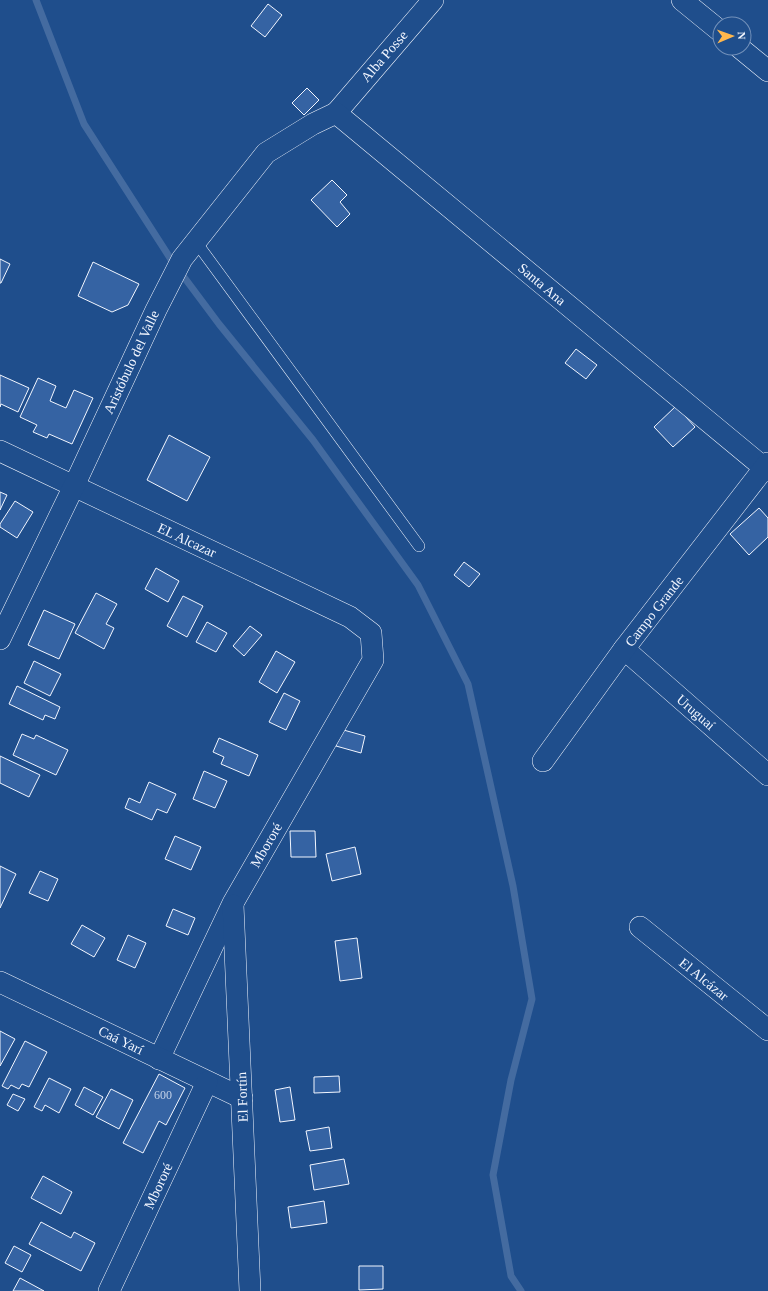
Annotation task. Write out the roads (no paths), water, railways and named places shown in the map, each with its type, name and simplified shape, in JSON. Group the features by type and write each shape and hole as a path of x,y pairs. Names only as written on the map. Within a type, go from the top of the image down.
{"street":[{"name":"Alba Posse","path":"336,113 433,0"},
{"path":"682,0 712,24"},
{"path":"750,56 768,71"},
{"name":"Aristóbulo del Valle","path":"0,638 74,486 156,310 182,259 266,153 313,124 336,113"},
{"name":"Santa Ana","path":"336,113 767,467"},
{"name":"EL Alcazar","path":"0,451 350,617 371,633"},
{"name":"Campo Grande","path":"543,761 624,650 767,467"},
{"name":"Mbororé","path":"159,1059 233,903 373,660 371,633"},
{"name":"Uruguaí","path":"624,650 768,775"},
{"name":"El Fortín","path":"233,903 250,1291"},
{"name":"El Alcázar","path":"640,927 768,1030"},
{"name":"Caá Yarí","path":"0,982 242,1098"},
{"name":"Mbororé","path":"109,1291 207,1082"}],"lane":[{"path":"196,242 419,546"}],"waterway":[{"path":"36,0 84,124 172,261 219,324 313,440 418,585 468,684 513,886 532,999 511,1080 493,1175 511,1276 521,1291"}]}
